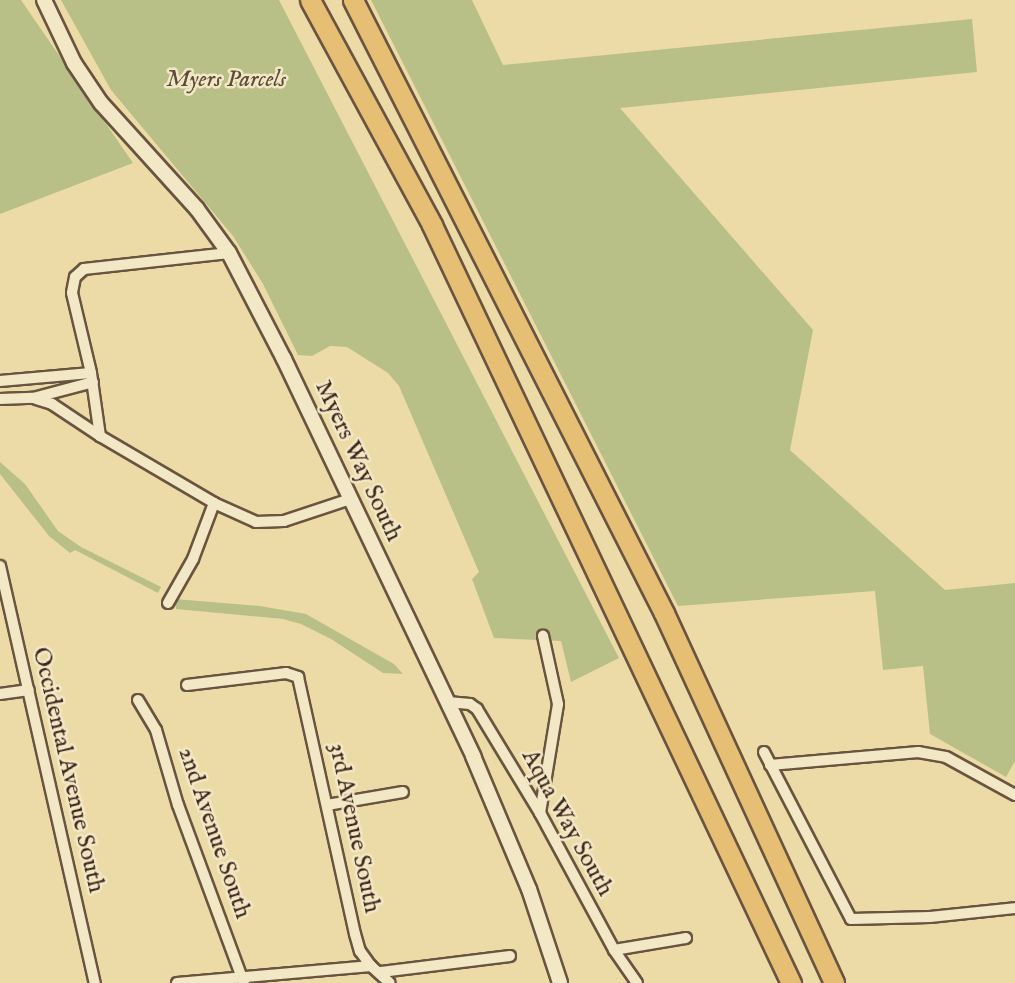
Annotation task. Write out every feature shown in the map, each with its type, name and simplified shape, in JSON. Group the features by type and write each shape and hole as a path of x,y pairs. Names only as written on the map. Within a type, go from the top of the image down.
{"highway":[{"path":"310,0 432,225 791,983"},
{"path":"353,0 664,613 834,983"}],"main road":[{"name":"Myers Way South","path":"44,0 74,63 101,103 197,209 229,253 284,359 448,702 529,889 560,983"}],"street":[{"path":"100,436 92,377 72,293 75,276 84,269 229,253"},
{"path":"0,382 92,377"},
{"path":"0,399 33,398 92,377"},
{"path":"33,398 52,404 100,436 214,503 256,522 275,523 350,499"},
{"path":"168,603 193,559 214,503"},
{"name":"Occidental Avenue South","path":"0,566 95,983"},
{"path":"540,813 558,704 543,636"},
{"name":"3rd Avenue South","path":"187,685 293,674 300,680 360,951 390,983"},
{"path":"0,694 29,690"},
{"name":"2nd Avenue South","path":"138,700 156,730 178,804 244,980"},
{"name":"Aqua Way South","path":"448,702 470,704 477,709 540,813 614,950 637,983"},
{"path":"764,752 852,919 930,917 1015,908"},
{"path":"770,765 918,752 946,757 1015,795"},
{"path":"327,805 403,792"},
{"path":"614,950 686,938"},
{"path":"177,983 244,980 510,956"}],"green space":[{"name":"Myers Parcels","path":"0,0 21,0 133,163 0,214"},
{"name":"Myers Parcels","path":"61,0 279,0 619,658 571,682 561,641 494,638 472,579 479,572 399,386 388,373 347,347 330,346 312,356 298,355 263,284 233,236 111,90"},
{"path":"371,0 472,0 503,65 972,19 977,72 620,108 813,330 790,450 945,590 1015,583 1015,761 1006,777 930,734 923,666 883,670 875,591 678,606"},
{"path":"0,462 25,484 58,531 81,547 161,587 158,593 75,550 70,553 49,536 0,474"},
{"path":"175,599 260,606 306,614 394,664 403,674 383,673 331,639 301,624 283,619 176,609"}]}
